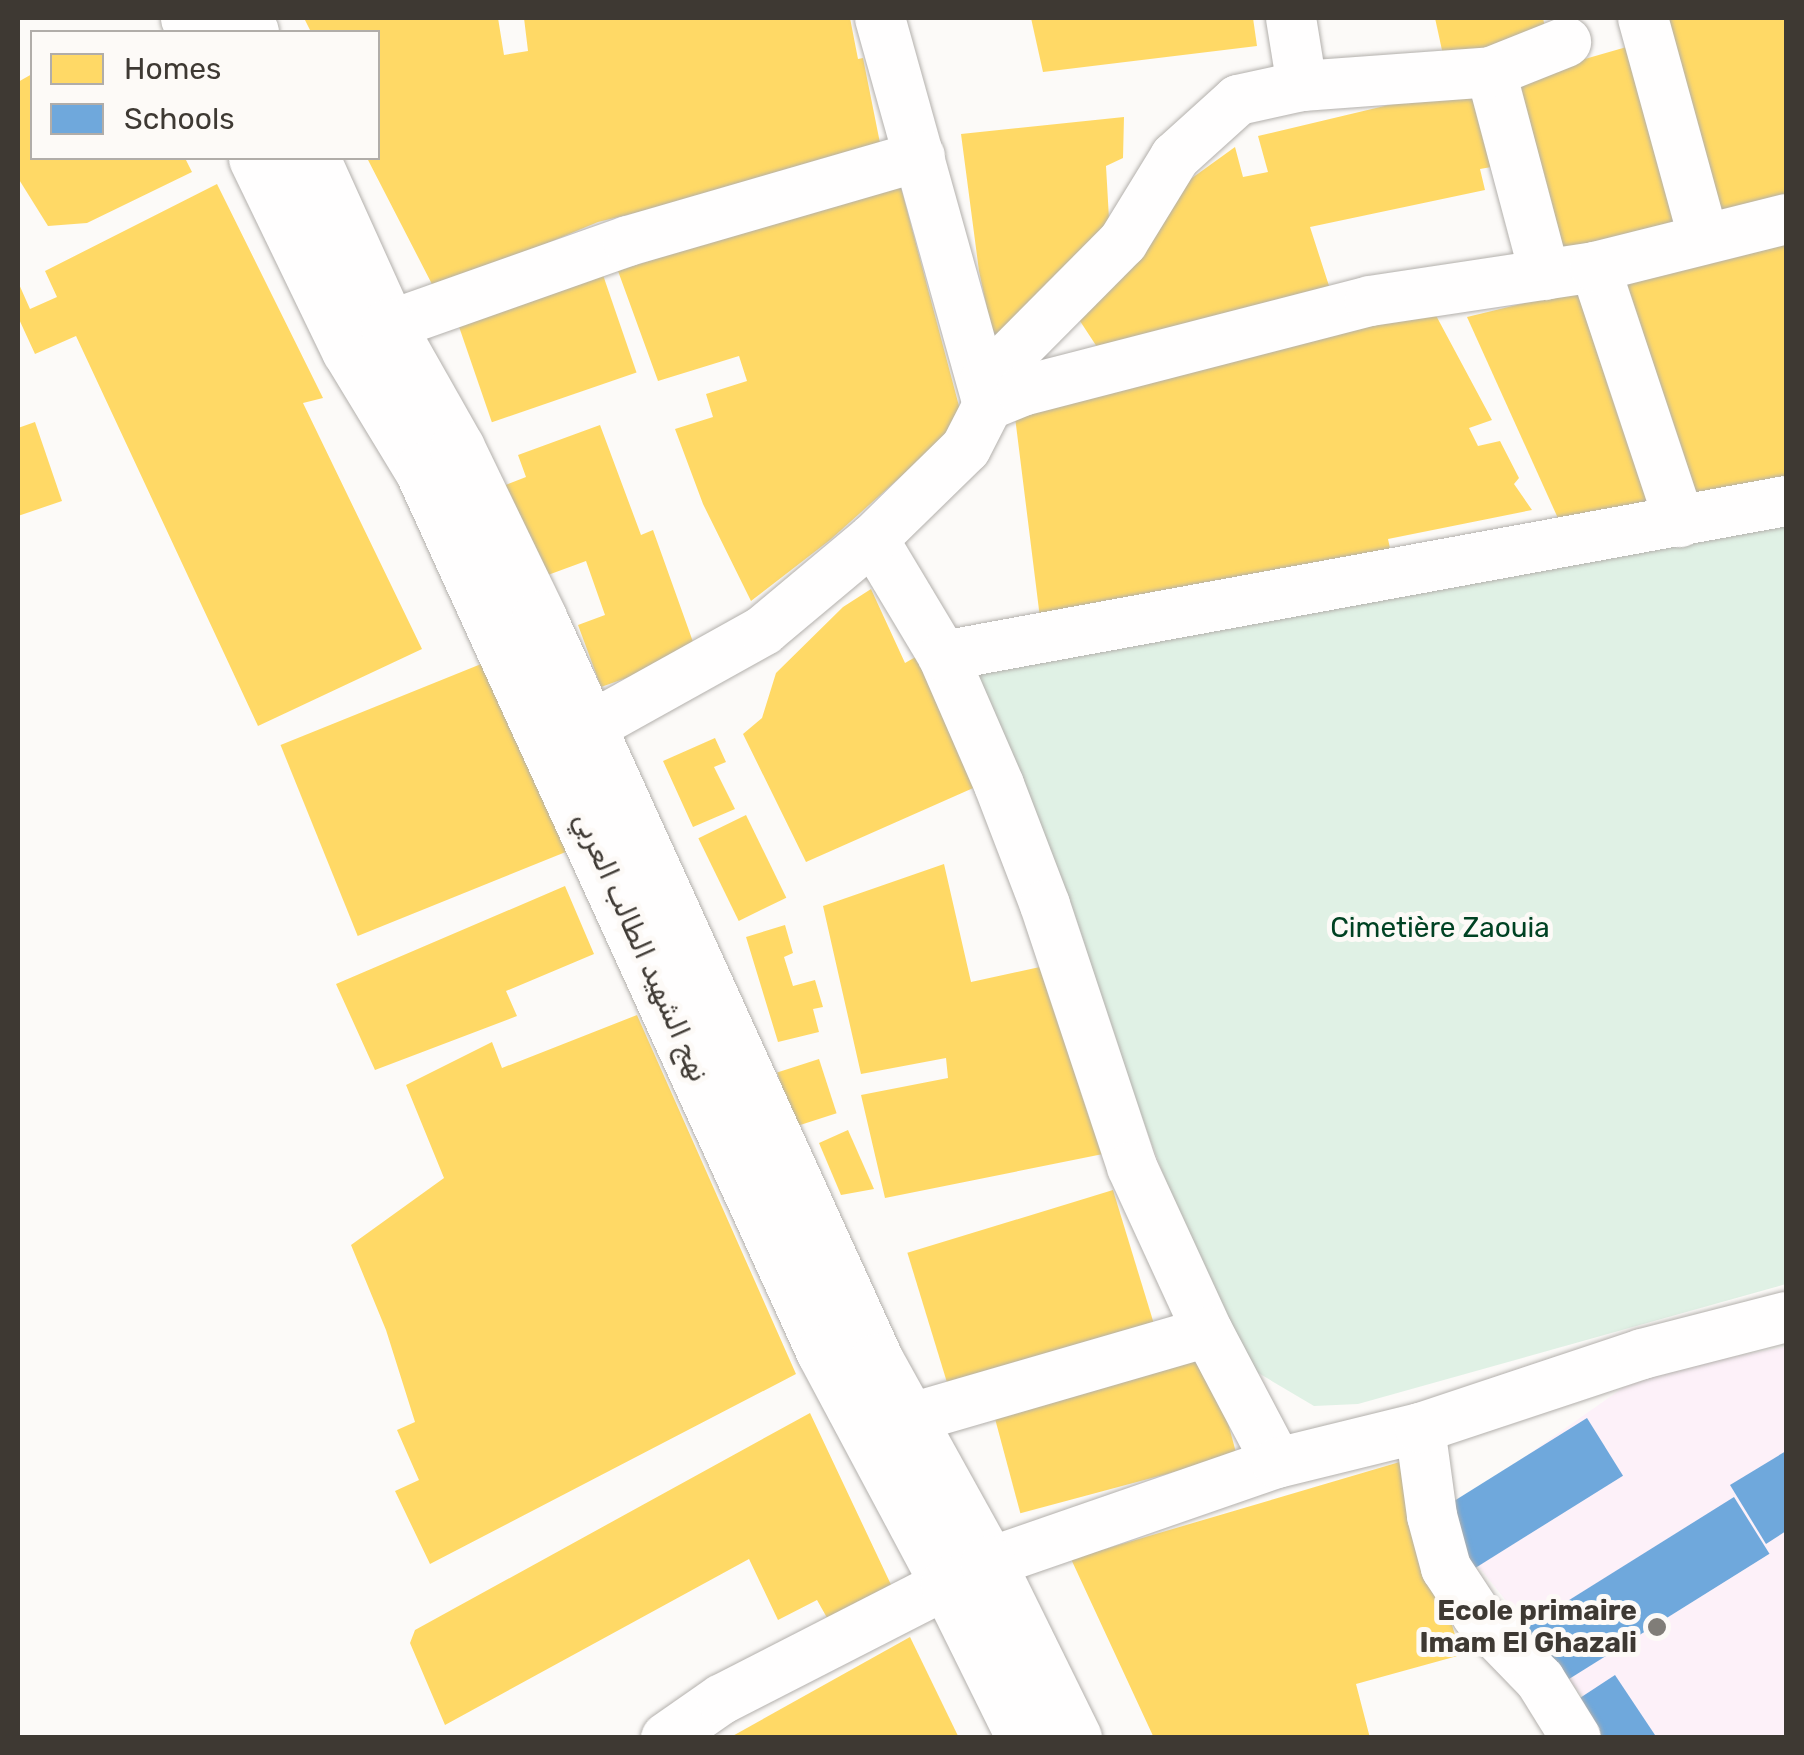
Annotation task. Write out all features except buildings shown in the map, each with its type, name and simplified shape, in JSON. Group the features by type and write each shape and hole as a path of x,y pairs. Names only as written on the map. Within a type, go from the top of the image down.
{"main road":[{"name":"نهج الشهيد الطالب العربي","path":"257,160 369,338 457,448 570,738 824,1352 1074,1738"},
{"name":"نهج الشهيد الطالب العربي","path":"313,160 369,338"},
{"name":"نهج الشهيد الطالب العربي","path":"570,738 908,1419 968,1574 1024,1738"}],"street":[{"path":"880,18 986,393"},
{"path":"1292,18 1302,86"},
{"path":"570,738 764,630 873,538 966,448 986,393 1124,242 1175,157 1238,100 1302,86 1491,72 1564,30 1619,18"},
{"path":"1643,18 1704,239"},
{"path":"1491,72 1545,275"},
{"path":"369,338 628,241 920,156"},
{"path":"986,393 1022,391 1370,301 1595,267 1786,219"},
{"path":"1595,267 1680,522"},
{"path":"943,656 1786,501"},
{"path":"873,538 943,656 1045,905 1132,1167 1208,1332 1277,1463"},
{"path":"666,1738 722,1699 968,1574 1277,1463 1420,1428 1642,1354 1786,1317"},
{"path":"908,1419 1208,1332"},
{"path":"1420,1428 1432,1516 1446,1568 1477,1615 1540,1680 1576,1738"}],"shaded area":[{"name":"Ecole primaire Imam El Ghazali","path":"1786,1347 1786,1737 1615,1737 1439,1517 1644,1373"}],"green space":[{"name":"Cimetière Zaouia","path":"1786,509 1786,1284 1358,1404 1314,1406 1233,1358 970,664"}],"place":[{"name":"Ecole primaire Imam El Ghazali","path":"1657,1627"}]}
